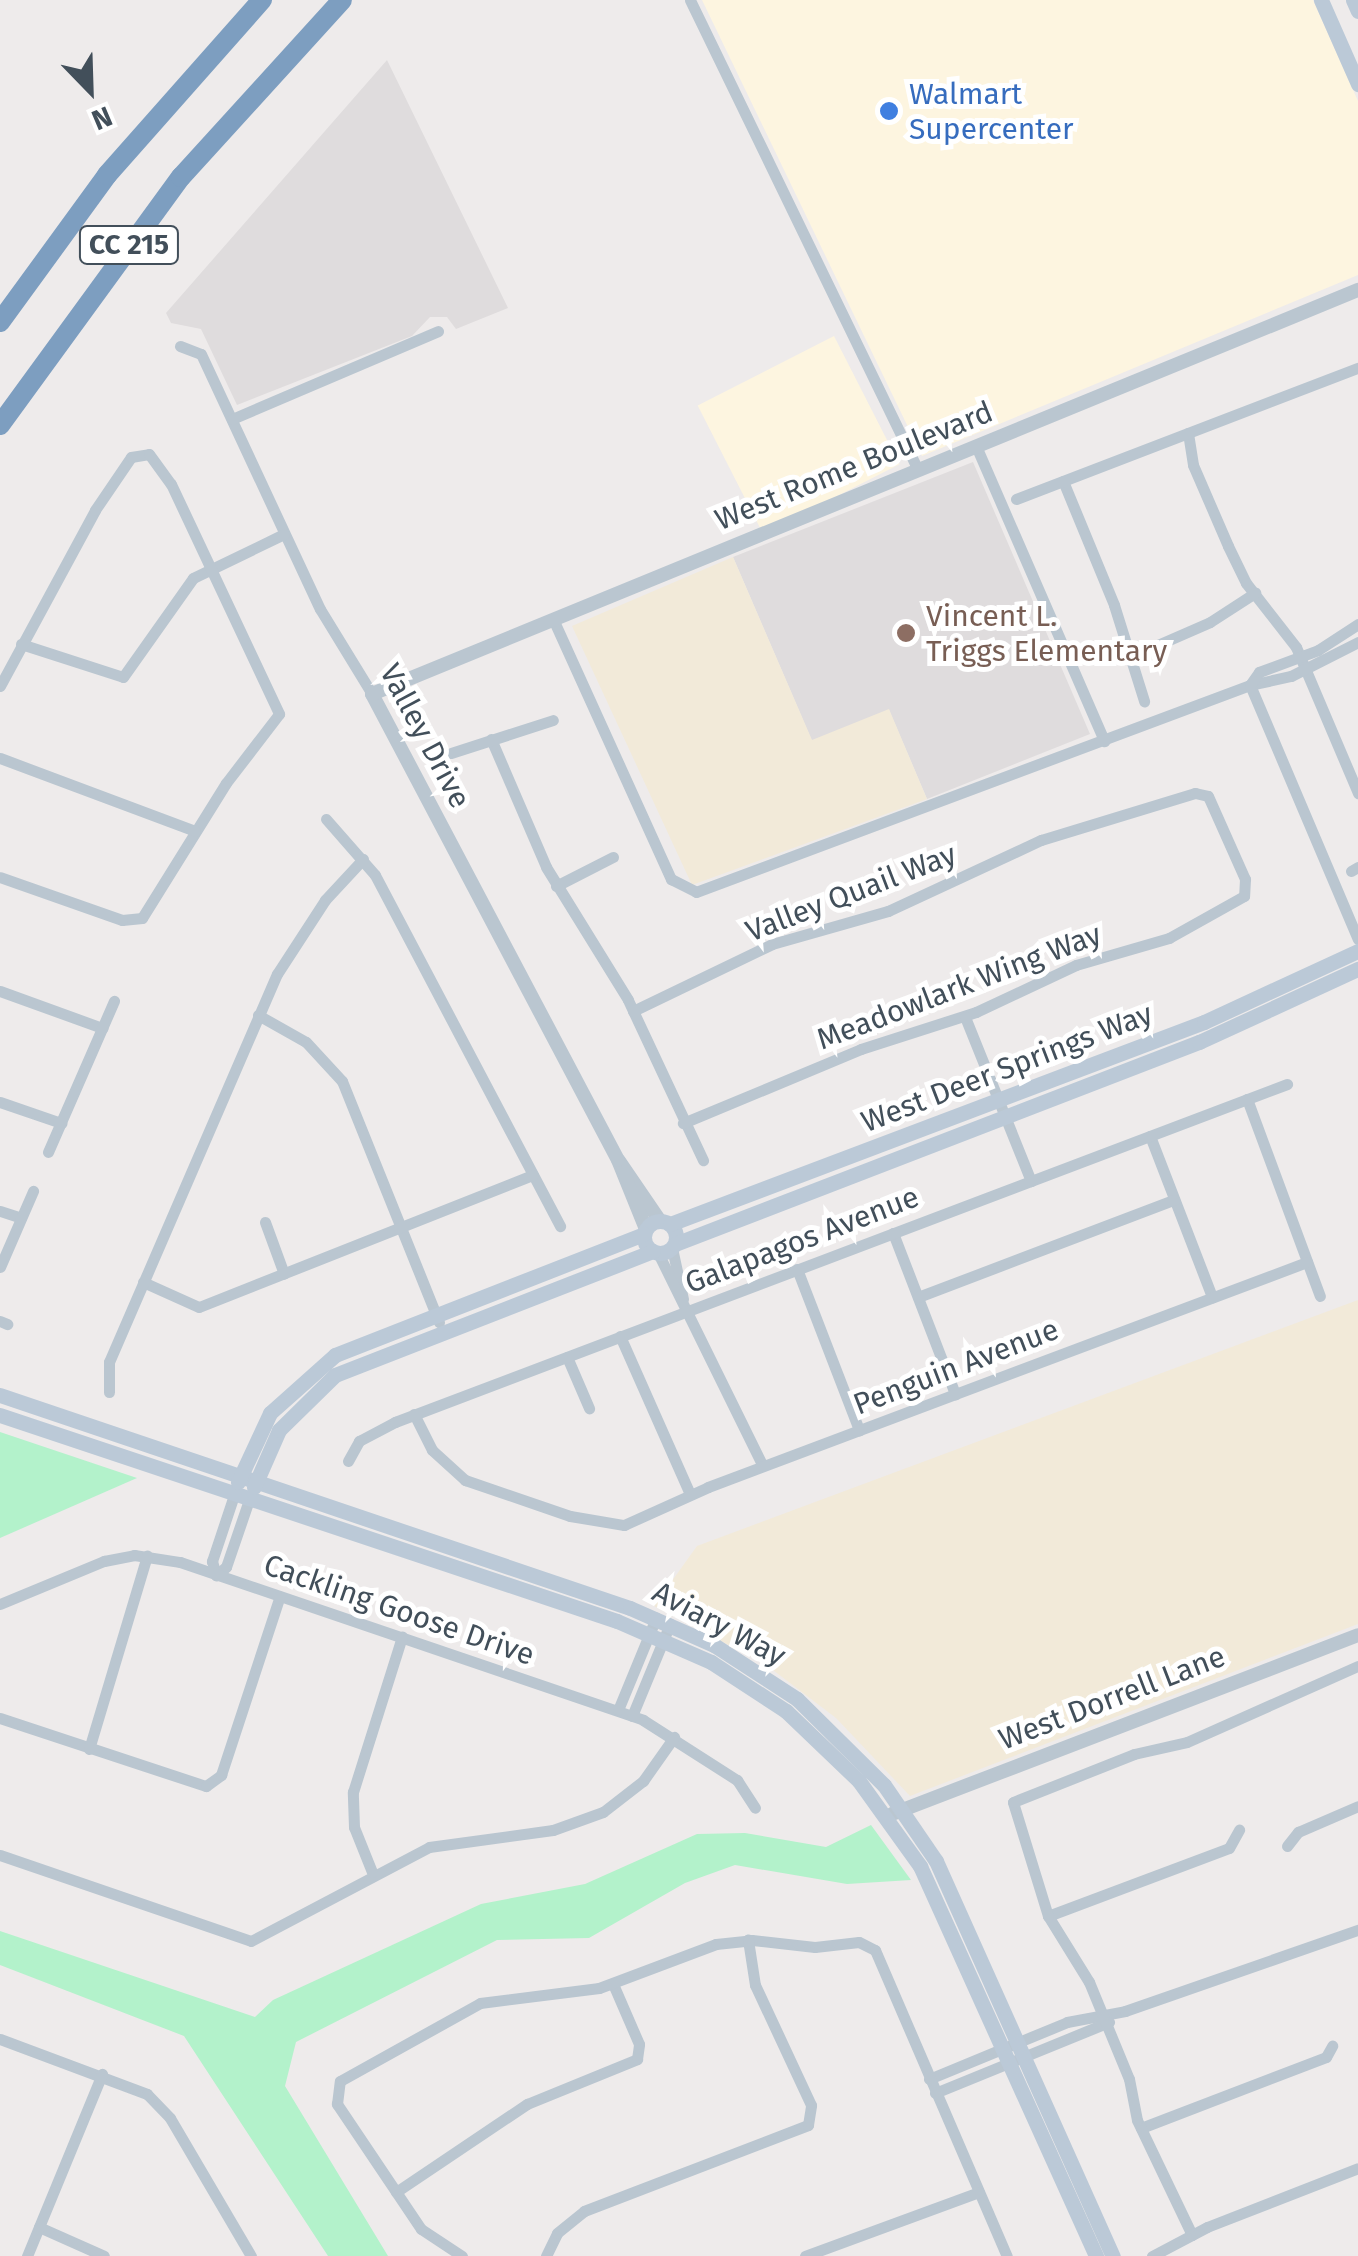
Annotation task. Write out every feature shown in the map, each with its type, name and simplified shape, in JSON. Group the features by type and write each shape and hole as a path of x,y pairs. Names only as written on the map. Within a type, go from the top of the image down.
{"highway":[{"name":"CC 215","path":"0,322 107,175 262,0"},
{"name":"CC 215","path":"0,425 230,116 342,0"},
{"path":"230,116 360,0"}],"main road":[{"path":"1322,0 1358,84"},
{"path":"1353,0 1358,11"},
{"name":"West Deer Springs Way","path":"248,1477 279,1430 314,1391 359,1362 664,1249 1238,1008 1358,951"},
{"name":"West Deer Springs Way","path":"241,1498 270,1413 316,1367 436,1314 655,1227 1236,1027 1358,968"},
{"path":"655,1227 664,1249"},
{"path":"655,1227 664,1249"},
{"name":"Aviary Way","path":"0,1395 248,1477 660,1629 786,1712 895,1812 1113,2256"},
{"name":"Aviary Way","path":"0,1415 241,1498 660,1629"},
{"name":"Aviary Way","path":"1013,2051 1096,2256"}],"street":[{"path":"690,0 918,470"},
{"name":"West Rome Boulevard","path":"372,694 1358,290"},
{"path":"232,419 438,331"},
{"name":"Valley Drive","path":"180,346 201,354 284,534 655,1227"},
{"path":"1016,499 1358,368"},
{"path":"1188,433 1213,514 1255,593 1300,656 1358,793"},
{"path":"976,446 1104,740"},
{"path":"0,686 86,525 125,464 141,454 162,469 278,714 195,830 137,921 0,878"},
{"path":"1063,481 1144,702"},
{"path":"21,644 123,678 175,598 210,568 284,534"},
{"path":"1130,656 1210,622 1255,593"},
{"path":"553,619 671,878 687,891 720,887 1250,685 1306,670 1358,642"},
{"path":"1250,685 1259,672 1300,656 1358,624"},
{"path":"1250,685 1358,939"},
{"path":"451,754 553,720"},
{"path":"491,738 556,886 633,1011 703,1160"},
{"path":"0,758 195,830"},
{"name":"Meadowlark Wing Way","path":"683,1123 874,1044 965,1017 1076,965 1170,938 1247,890 1202,793"},
{"name":"Valley Quail Way","path":"633,1011 772,944 888,911 1041,840 1202,793"},
{"path":"326,819 364,859 560,1226"},
{"path":"556,886 612,856"},
{"path":"109,1392 109,1362 258,1016 303,932 364,859"},
{"path":"0,991 102,1028"},
{"path":"48,1152 114,1000"},
{"path":"258,1016 306,1042 342,1081 442,1330"},
{"path":"965,1017 1031,1181"},
{"name":"Galapagos Avenue","path":"348,1461 358,1441 414,1414 620,1336 687,1304 797,1269 1287,1084"},
{"path":"1247,1099 1320,1296"},
{"path":"0,1102 61,1124"},
{"path":"1150,1136 1212,1298"},
{"path":"143,1282 200,1307 533,1175"},
{"path":"0,1267 33,1192"},
{"path":"918,1297 1174,1200"},
{"path":"0,1211 21,1218"},
{"path":"265,1222 284,1274"},
{"path":"893,1232 955,1394"},
{"path":"664,1249 764,1466"},
{"name":"Penguin Avenue","path":"414,1414 432,1450 465,1480 570,1516 624,1524 690,1494 1308,1262"},
{"path":"797,1269 859,1430"},
{"path":"620,1336 690,1494"},
{"path":"567,1357 589,1408"},
{"path":"216,1575 212,1561 241,1498"},
{"path":"90,1749 137,1607 147,1556"},
{"name":"Cackling Goose Drive","path":"0,1604 91,1565 147,1556 216,1575 618,1710 674,1737 738,1780 755,1808"},
{"path":"0,1718 195,1785 212,1783 280,1596"},
{"path":"618,1710 660,1629"},
{"path":"632,1716 660,1629"},
{"name":"West Dorrell Lane","path":"895,1812 1358,1635"},
{"path":"372,1872 352,1803 402,1637"},
{"path":"1192,2235 1141,2128 1105,2019 1048,1916 1013,1802 1134,1754 1187,1742 1358,1666"},
{"path":"0,1855 244,1942 372,1872 444,1842 584,1820 633,1791 674,1737"},
{"path":"1288,1846 1298,1832 1358,1806"},
{"path":"1048,1916 1229,1848 1239,1830"},
{"path":"929,2079 1358,1930"},
{"path":"546,2256 557,2233 584,2212 810,2120 811,2106 755,1985 748,1940"},
{"path":"462,2256 430,2239 338,2104 337,2088 345,2077 480,2003 613,1984 697,1950 748,1940 815,1947 865,1944 875,1950 1007,2256"},
{"path":"396,2192 536,2099 628,2065 639,2055 613,1984"},
{"path":"0,2039 147,2094 170,2118 251,2256"},
{"path":"1141,2128 1326,2058 1332,2046"},
{"path":"935,2093 1013,2051"},
{"path":"28,2256 102,2074"},
{"path":"1152,2256 1192,2235 1358,2168"},
{"path":"806,2256 979,2192"},
{"path":"39,2227 104,2256"}],"shaded area":[{"path":"702,0 1313,0 1358,101 1358,275 922,456"},
{"path":"387,60 508,308 456,329 447,317 430,317 412,336 237,405 201,329 171,323 166,313"},
{"path":"834,336 899,464 763,534 698,405"},
{"name":"Vincent L. Triggs Elementary","path":"973,462 1090,734 927,799 889,710 812,741 733,557"}],"green space":[{"path":"0,1432 137,1478 0,1538"},
{"path":"871,1825 911,1880 847,1884 735,1865 685,1883 589,1938 497,1940 296,2042 285,2086 388,2256 328,2256 184,2036 0,1965 0,1931 255,2017 273,2000 481,1904 585,1884 697,1834 745,1833 826,1847"}],"sand":[{"path":"733,557 812,740 889,709 927,799 692,885 572,626"},
{"path":"1358,1300 1358,1624 910,1796 836,1718 765,1664 654,1606 697,1546"}],"place":[{"name":"Walmart Supercenter","path":"889,111"},
{"name":"Vincent L. Triggs Elementary","path":"906,633"}]}
